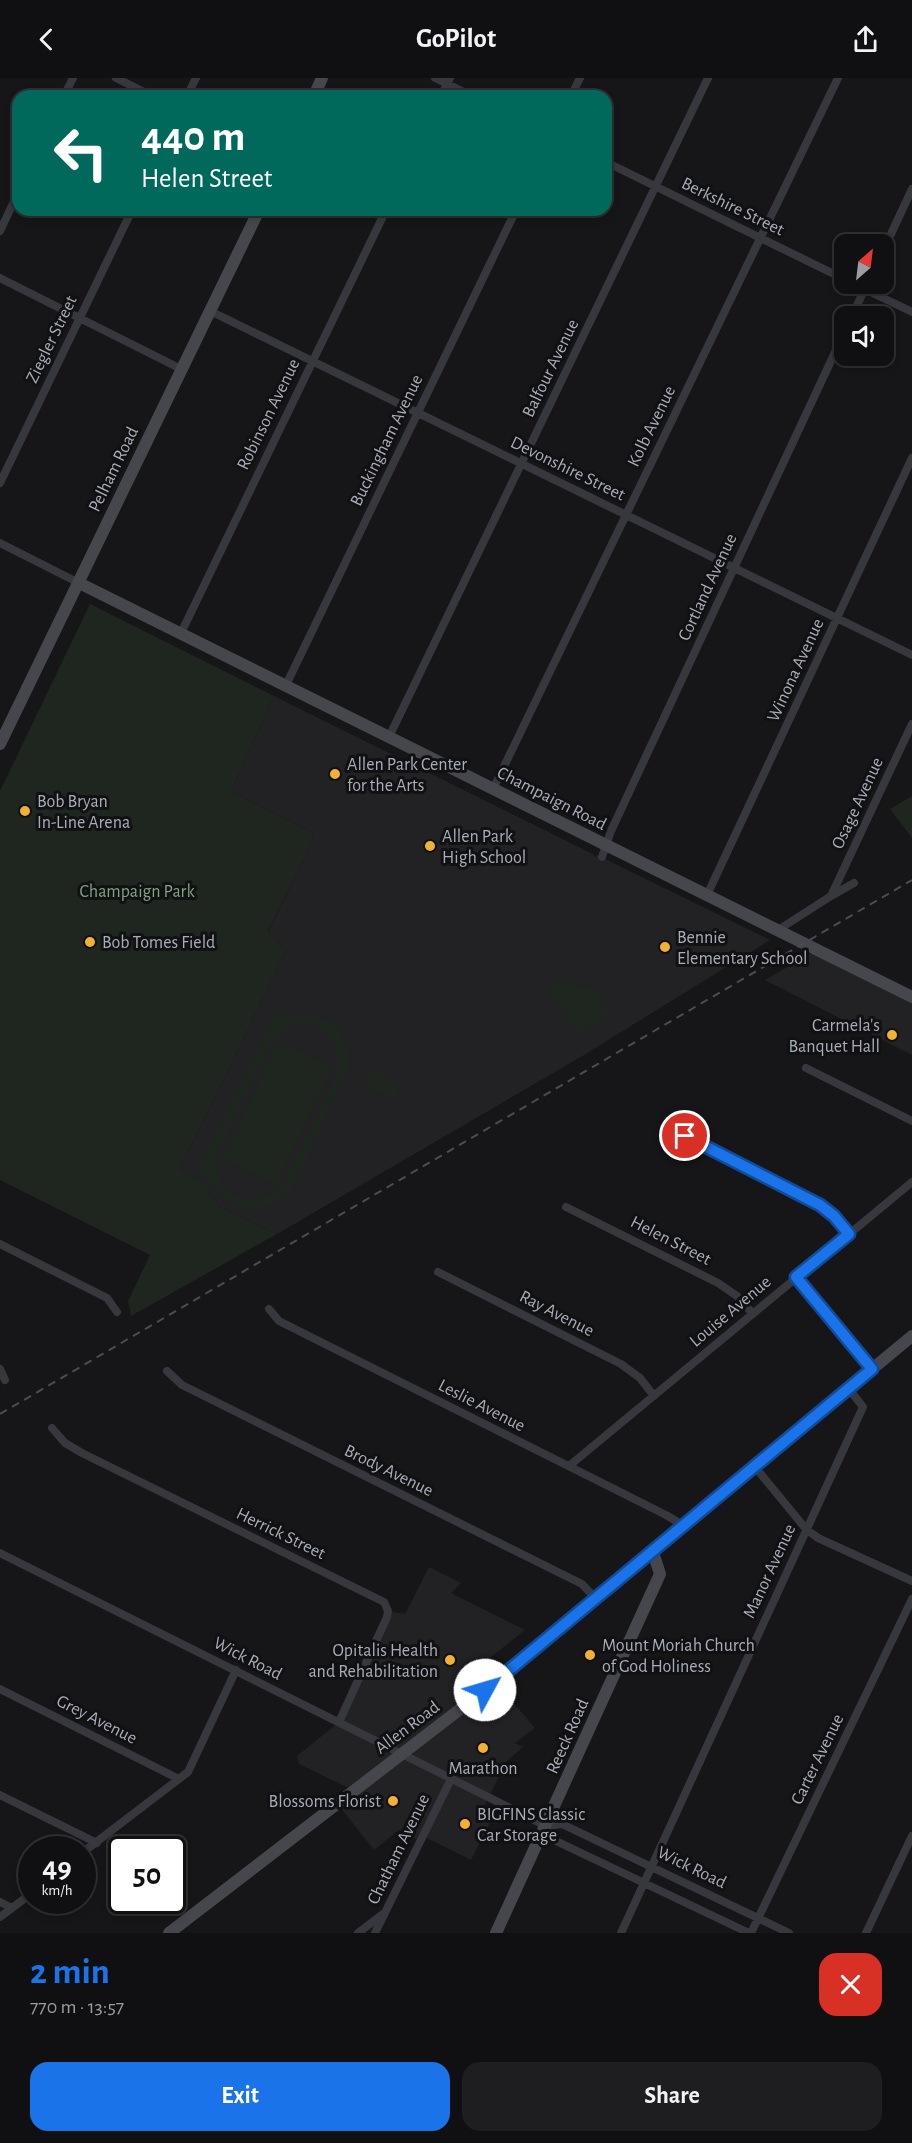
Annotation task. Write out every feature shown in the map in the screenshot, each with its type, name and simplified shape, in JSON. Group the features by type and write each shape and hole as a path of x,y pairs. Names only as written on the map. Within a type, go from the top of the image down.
{"main road":[{"name":"Pelham Road","path":"0,744 256,216"},
{"name":"Champaign Road","path":"79,583 493,789 604,851 707,895 912,997"},
{"name":"Allen Road","path":"169,1933 485,1690 912,1336"},
{"name":"Reeck Road","path":"496,1933 660,1574 653,1552"}],"street":[{"path":"116,78 140,90"},
{"path":"435,78 448,81 462,90"},
{"name":"Balfour Avenue","path":"389,737 708,78"},
{"name":"Kolb Avenue","path":"493,789 838,78"},
{"name":"Berkshire Street","path":"612,165 834,274"},
{"path":"891,234 912,189"},
{"path":"0,231 12,206"},
{"name":"Ziegler Street","path":"0,483 129,216"},
{"name":"Robinson Avenue","path":"181,633 383,216"},
{"name":"Buckingham Avenue","path":"286,685 513,216"},
{"path":"0,278 181,369"},
{"path":"880,294 912,312"},
{"name":"Devonshire Street","path":"210,311 912,655"},
{"name":"Cortland Avenue","path":"604,851 834,354"},
{"name":"Winona Avenue","path":"707,895 912,458"},
{"path":"0,543 79,583"},
{"name":"Osage Avenue","path":"831,896 912,724"},
{"path":"778,930 854,883"},
{"path":"806,1068 912,1121"},
{"path":"685,1136 820,1205 834,1216 849,1234"},
{"name":"Louise Avenue","path":"568,1466 912,1182"},
{"name":"Helen Street","path":"566,1207 718,1283 737,1296 753,1314"},
{"path":"0,1244 106,1298 117,1312"},
{"name":"Ray Avenue","path":"438,1272 621,1364 640,1378 654,1396"},
{"path":"796,1277 872,1369"},
{"name":"Leslie Avenue","path":"269,1309 279,1321 684,1526"},
{"path":"0,1369 5,1380"},
{"name":"Brody Avenue","path":"167,1371 182,1385 582,1584 596,1599"},
{"name":"Manor Avenue","path":"621,1933 863,1407 849,1389"},
{"name":"Herrick Street","path":"52,1428 65,1443 82,1453 384,1602 388,1611 387,1617 339,1722"},
{"path":"755,1467 806,1528 818,1538 912,1581"},
{"name":"Wick Road","path":"0,1553 546,1826 562,1824 789,1933"},
{"name":"Carter Avenue","path":"750,1933 912,1599"},
{"path":"0,1795 97,1843 188,1772 236,1670"},
{"name":"Grey Avenue","path":"0,1689 179,1779"},
{"name":"Chatham Avenue","path":"375,1933 451,1779"},
{"name":"Wick Road","path":"546,1826 554,1840 750,1933"},
{"path":"866,1933 912,1836"},
{"path":"0,1902 12,1908"},
{"path":"0,1917 18,1904"},
{"path":"358,1933 386,1911"}],"shaded area":[{"path":"274,696 595,857 597,855 770,940 584,1055 277,1234 220,1207 208,1192 179,1171 286,951 268,932 314,838 312,832 231,791"},
{"path":"817,950 912,997 912,1055 765,980"},
{"path":"429,1567 461,1583 451,1593 525,1630 481,1665 535,1728 515,1743 523,1747 507,1761 480,1814 491,1821 471,1860 423,1836 420,1841 399,1830 374,1850 337,1803 353,1790 299,1764 297,1756 339,1722 388,1611 405,1614"}],"green space":[{"name":"Champaign Park","path":"90,604 274,696 231,791 312,832 314,838 268,931 286,951 179,1171 210,1187 208,1192 220,1207 277,1234 131,1316 128,1301 150,1255 0,1180 0,791"},
{"path":"912,796 912,838 890,809"},
{"path":"556,980 576,984 586,991 589,986 604,994 601,1001 609,1017 577,1035 557,1000 553,1001 549,993"},
{"path":"277,1008 286,1013 283,1019 297,1016 321,1018 339,1031 345,1041 349,1067 291,1191 268,1206 244,1209 233,1206 223,1199 208,1175 205,1181 196,1176","holes":["307,1024 323,1030 333,1041 338,1055 338,1071 284,1183 273,1193 261,1198 249,1199 238,1196 228,1190 221,1180 217,1168 218,1153 274,1039 281,1032 293,1026"]},
{"path":"279,1041 333,1067 276,1185 222,1159"},
{"path":"371,1069 402,1085 394,1100 363,1085"}],"railway":[{"path":"0,1414 912,880"}],"place":[{"name":"Allen Park Center for the Arts","path":"335,774"},
{"name":"Bob Bryan In-Line Arena","path":"25,811"},
{"name":"Allen Park High School","path":"430,846"},
{"name":"Bob Tomes Field","path":"90,942"},
{"name":"Bennie Elementary School","path":"665,947"},
{"name":"Carmela's Banquet Hall","path":"892,1035"},
{"name":"Mount Moriah Church of God Holiness","path":"590,1655"},
{"name":"Opitalis Health and Rehabilitation","path":"450,1660"},
{"name":"Marathon","path":"483,1748"},
{"name":"Blossoms Florist","path":"393,1801"},
{"name":"BIGFINS Classic Car Storage","path":"465,1824"}],"route":[{"path":"485,1690 872,1369 796,1277 849,1234 834,1216 820,1205 685,1136"}]}
